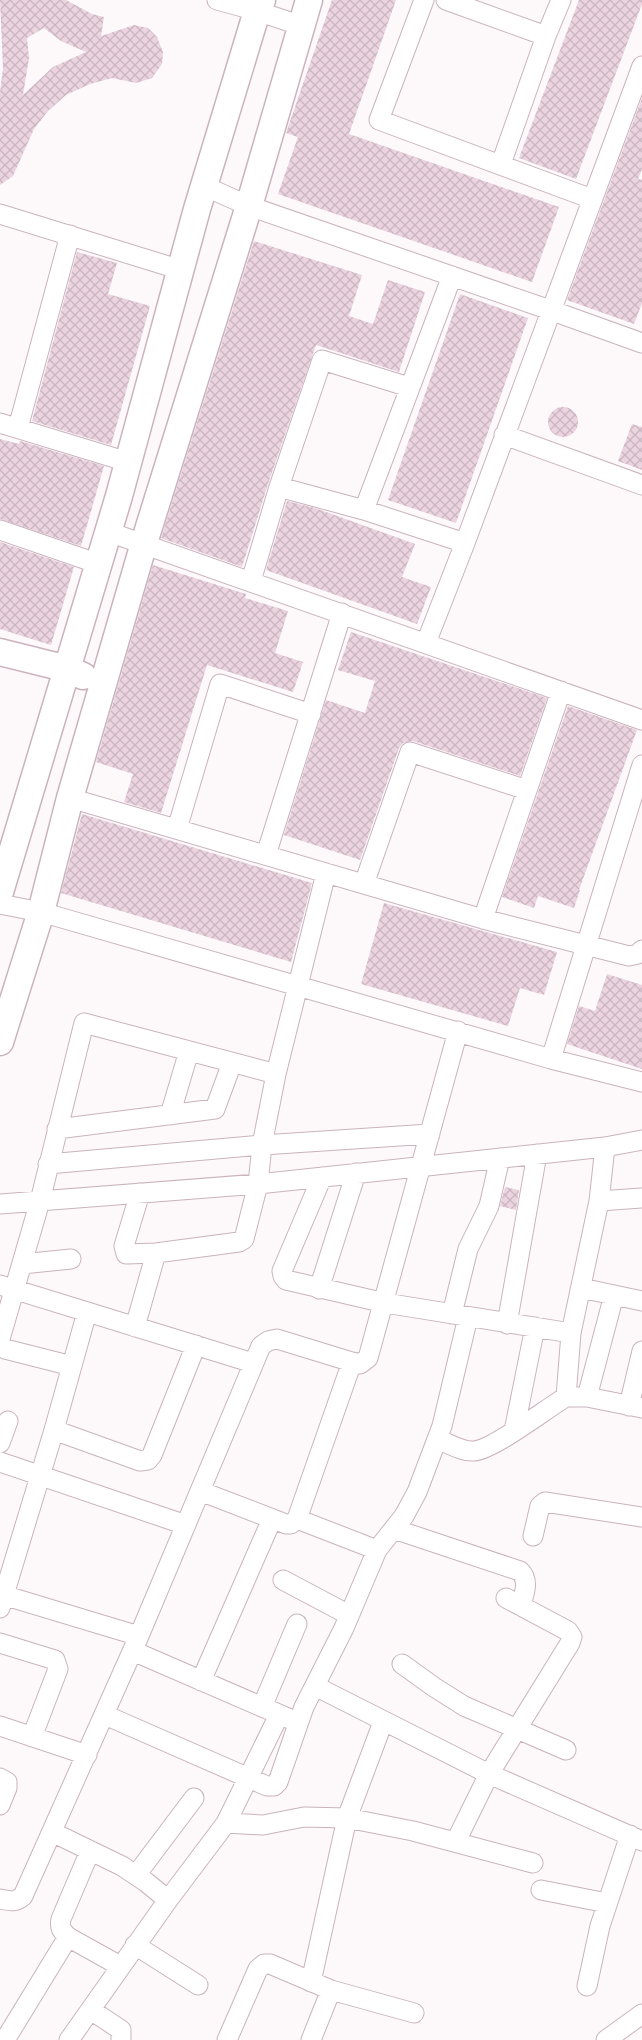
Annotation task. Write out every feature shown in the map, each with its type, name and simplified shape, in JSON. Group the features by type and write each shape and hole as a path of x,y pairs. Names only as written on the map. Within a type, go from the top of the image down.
{"street":[{"path":"218,0 260,5 302,26"},
{"path":"0,1042 41,912 70,798 144,543 249,206 309,0"},
{"path":"424,0 379,120 592,199"},
{"path":"446,0 546,36"},
{"path":"500,164 546,36 561,0"},
{"path":"0,892 109,532 204,186 260,5"},
{"path":"426,643 641,71"},
{"path":"204,186 249,206 642,343"},
{"path":"0,214 180,270"},
{"path":"70,235 9,425 128,462"},
{"path":"364,510 452,276"},
{"path":"251,581 279,487 322,360 409,387"},
{"path":"504,435 642,486"},
{"path":"279,487 364,510 465,543"},
{"path":"0,530 99,564"},
{"path":"109,532 642,720"},
{"path":"266,855 342,613"},
{"path":"0,652 68,669 103,684"},
{"path":"176,829 220,684 311,714"},
{"path":"484,919 561,691"},
{"path":"364,884 410,752 527,790"},
{"path":"551,1058 585,944 634,821 642,765"},
{"path":"70,798 484,919 629,956 638,954 642,950"},
{"path":"140,1193 124,1246 126,1254 131,1256 239,1242 244,1238 258,1184 262,1145 276,1074 326,873"},
{"path":"0,904 41,912 299,987 642,1082"},
{"path":"72,1366 6,1349 1,1346 0,1340 8,1287 22,1264 40,1201 84,1023 276,1074"},
{"path":"0,1899 10,1902 17,1901 23,1896 136,1644 261,1346 268,1341 277,1339 360,1364 368,1358 458,1031"},
{"path":"170,1115 189,1051"},
{"path":"57,1129 215,1109 232,1063"},
{"path":"48,1164 262,1145 430,1134"},
{"path":"0,1204 258,1184 605,1147 642,1140"},
{"path":"566,1397 571,1333 599,1201 605,1147"},
{"path":"507,1324 537,1154"},
{"path":"105,1715 267,1786 274,1786 278,1782 298,1722 314,1686 337,1644 377,1550 404,1516 411,1504 437,1439 448,1406 468,1249 489,1206 500,1158"},
{"path":"319,1289 356,1173"},
{"path":"322,1176 282,1271 286,1280 384,1303 571,1333"},
{"path":"599,1201 642,1198"},
{"path":"135,1326 156,1253"},
{"path":"22,1264 71,1259"},
{"path":"8,1287 253,1363"},
{"path":"582,1288 642,1301"},
{"path":"587,1396 614,1295"},
{"path":"87,1312 54,1430 1,1599 136,1644 201,1681 298,1722"},
{"path":"514,1431 535,1327"},
{"path":"54,1430 140,1461 148,1460 152,1456 196,1345"},
{"path":"437,1439 466,1450 482,1449 514,1431 566,1397 587,1396 635,1407 642,1351"},
{"path":"200,1491 286,1524 291,1524 297,1519 352,1362"},
{"path":"0,1443 8,1421"},
{"path":"0,1462 186,1525"},
{"path":"533,1536 540,1506 545,1502 642,1516"},
{"path":"201,1681 272,1519"},
{"path":"297,1519 377,1550"},
{"path":"394,1529 520,1571 525,1576 526,1582 513,1602 568,1631 572,1637 489,1774 456,1841"},
{"path":"282,1580 349,1615"},
{"path":"70,2040 120,1966 226,1823 249,1778 297,1624"},
{"path":"0,1643 55,1660 58,1664 58,1669 32,1737"},
{"path":"402,1664 449,1697 566,1750"},
{"path":"314,1686 382,1722 489,1774 636,1838 607,1903 596,1940 587,1986"},
{"path":"311,1982 346,1818 382,1722"},
{"path":"0,1726 87,1755"},
{"path":"0,1778 7,1782 7,1788 0,1805"},
{"path":"136,1875 194,1798"},
{"path":"226,1823 262,1825 304,1817 346,1818 456,1841 533,1863"},
{"path":"52,1832 136,1875 168,1900"},
{"path":"90,1851 61,1919 61,1931 68,1937 120,1966"},
{"path":"541,1890 607,1903"},
{"path":"5,2040 68,1937"},
{"path":"135,1946 198,1984"},
{"path":"227,2040 258,1969 261,1966 270,1964 331,1990 414,2014"},
{"path":"311,2040 331,1990"},
{"path":"91,2010 121,2030 120,2040"},
{"path":"606,2040 642,2014"}],"building":[{"path":"0,0 66,0 92,14 104,17 101,36 134,25 148,28 157,37 163,52 162,64 152,78 136,83 112,78 90,84 66,95 48,111 34,129 13,176 0,185 0,92 3,68","holes":["44,28 61,41 86,52 53,67 23,95 29,58 27,38"]},
{"path":"332,0 396,0 349,134 559,207 532,282 278,194 298,137 286,133"},
{"path":"579,0 642,0 642,4 576,179 519,158"},
{"path":"642,98 642,169 638,179 642,180 642,303 634,324 567,300"},
{"path":"254,241 362,275 349,316 373,324 388,280 425,292 399,372 316,345 268,484 242,567 161,538"},
{"path":"77,252 117,263 108,294 150,306 111,445 32,421"},
{"path":"460,294 528,318 456,523 388,500"},
{"path":"563,407 574,411 578,422 574,433 563,437 552,433 548,422 552,411"},
{"path":"632,424 642,427 642,470 618,461"},
{"path":"0,439 19,444 20,441 104,466 81,546 0,519"},
{"path":"287,501 315,508 415,544 402,577 431,587 417,624 266,570"},
{"path":"0,542 74,567 51,645 0,629"},
{"path":"153,565 246,594 245,598 288,611 275,653 303,662 293,692 207,665 161,813 124,802 133,774 96,762"},
{"path":"351,632 547,698 520,776 413,741 403,743 399,748 360,860 284,835 326,700 365,713 375,681 338,670"},
{"path":"568,706 637,730 574,908 538,896 534,908 502,897"},
{"path":"82,814 312,883 291,962 61,893"},
{"path":"384,903 557,952 544,995 520,988 508,1026 361,984"},
{"path":"607,974 642,985 642,1069 567,1044 579,1006 595,1011"},
{"path":"505,1187 519,1190 516,1210 500,1206"}]}
